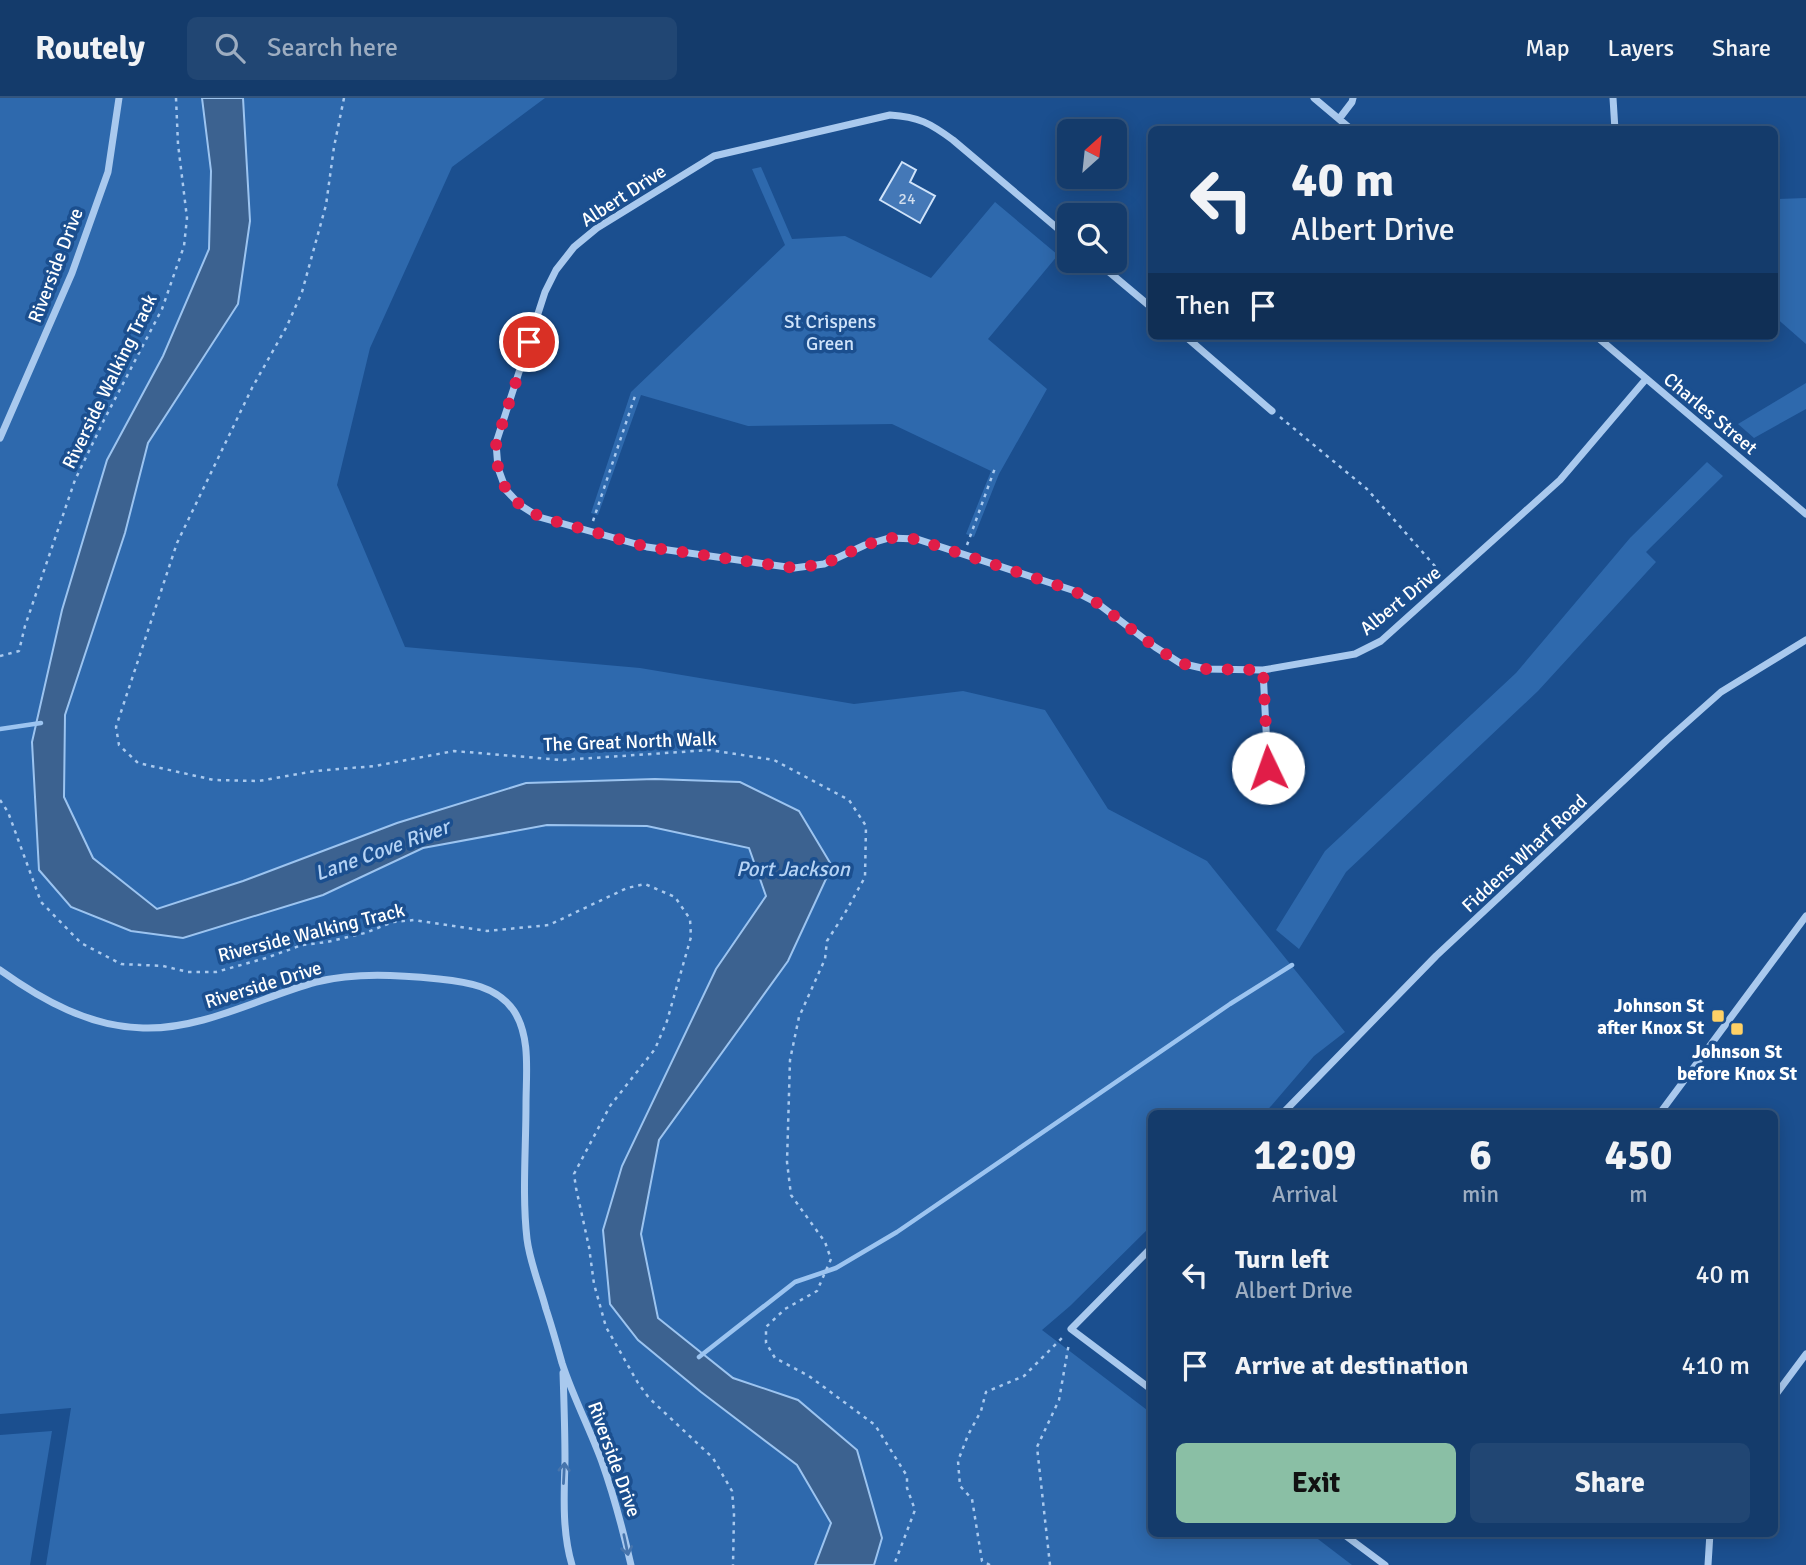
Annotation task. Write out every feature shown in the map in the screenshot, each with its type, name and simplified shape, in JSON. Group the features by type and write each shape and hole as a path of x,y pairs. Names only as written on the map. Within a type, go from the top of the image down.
{"street":[{"name":"Riverside Drive","path":"0,438 72,273 108,172 119,98"},
{"path":"1314,98 1347,126"},
{"path":"1339,119 1353,98"},
{"path":"1613,98 1615,126"},
{"name":"Albert Drive","path":"1057,228 953,140 934,126 911,116 890,115 714,156 597,228 574,247 556,270 545,292 496,443 498,468 506,490 520,505 540,517 647,547 794,568 824,564 865,545 890,538 916,539 1072,590 1097,603 1180,663 1206,669 1263,670 1354,653 1381,641 1560,480 1646,379"},
{"path":"1110,273 1148,305"},
{"path":"1189,340 1272,411"},
{"path":"1195,345 1199,340"},
{"name":"Charles Street","path":"1602,340 1806,514"},
{"name":"Fiddens Wharf Road","path":"1286,1110 1436,957 1667,740 1721,692 1806,640"},
{"path":"1263,670 1268,768"},
{"path":"1662,1110 1806,916"},
{"name":"Riverside Drive","path":"0,970 61,1008 113,1024 140,1028 189,1023 317,982 353,976 410,976 477,984 512,1008 522,1026 525,1043 525,1202 529,1251 563,1365 602,1463 623,1528 631,1565"},
{"path":"1148,1251 1071,1329 1148,1387"},
{"path":"1778,1392 1806,1354"},
{"name":"Riverside Drive","path":"563,1365 563,1486 567,1551 572,1565"},
{"path":"1347,1537 1385,1565"},
{"path":"1708,1565 1710,1537"}],"path":[{"name":"Riverside Walking Track","path":"0,656 19,651 75,480 162,309 184,246 187,218 178,144 176,98"},
{"name":"The Great North Walk","path":"344,98 326,205 302,292 288,326 252,388 177,543 116,727 119,745 138,763 214,780 259,781 315,771 375,766 454,751 562,760 710,750 774,760 849,800 866,826 865,877 827,941 825,959 799,1017 789,1073 787,1162 791,1195 825,1242 831,1259 817,1291 785,1308 766,1327 765,1343 775,1358 809,1376 876,1425 907,1475 907,1488 915,1510 894,1565"},
{"path":"589,531 635,396"},
{"path":"1272,411 1367,489 1448,581"},
{"path":"964,555 995,468"},
{"name":"Riverside Walking Track","path":"0,800 8,813 41,902 81,943 121,964 163,966 188,972 216,972 302,945 348,938 393,922 414,920 487,931 549,925 627,888 645,884 674,897 690,919 691,937 667,1021 654,1049 610,1106 587,1147 575,1174 576,1188 594,1284 606,1326 649,1398 713,1458 732,1491 733,1565"},
{"path":"990,1565 982,1561 972,1499 960,1486 958,1461 981,1411 986,1392 1024,1376 1071,1329"},
{"path":"1050,1565 1037,1447 1059,1399 1071,1329"}],"green space":[{"path":"0,98 202,98 211,171 209,249 163,356 32,742 131,931 323,895 423,848 548,825 647,826 749,848 766,896 716,969 603,1230 610,1304 638,1340 797,1465 831,1523 815,1565 46,1565 71,1408 0,1414"},
{"path":"243,98 545,98 452,167 370,348 337,485 405,647 640,668 854,704 963,691 1045,710 1108,809 1207,861 1345,1032 1314,1056 1268,1110 1148,1110 1148,1229 1042,1330 1148,1411 1148,1537 1315,1537 1352,1565 874,1565 882,1537 798,1400 733,1378 658,1318 641,1234 659,1140 788,961 740,782 655,779 526,783 397,823 243,881 156,909 93,858 64,797 65,715 125,533 148,443 238,304 250,221"},
{"name":"St Crispens Green","path":"761,167 792,239 845,236 931,278 995,202 1057,254 988,339 1047,389 999,474 974,537 966,534 991,471 892,424 748,426 641,395 598,515 591,513 631,392 785,245 752,169"},
{"path":"1806,198 1806,344 1778,320 1778,199"},
{"path":"1806,383 1806,409 1754,438 1738,424"},
{"path":"1707,462 1723,476 1646,552 1656,562 1538,691 1346,872 1299,949 1276,930 1325,851 1516,673 1630,538"},
{"path":"52,1431 30,1565 0,1565 0,1435"}],"water":[{"name":"Port Jackson","path":"202,98 243,98 250,221 238,304 148,443 125,533 65,715 64,797 93,858 157,909 243,881 397,823 526,783 655,779 740,782 799,811 832,866 788,961 659,1140 641,1234 658,1318 733,1378 798,1400 857,1450 882,1538 874,1565 815,1565 831,1523 797,1465 638,1340 610,1304 603,1230 622,1166 716,969 766,896 749,848 647,826 547,825 423,848 323,895 183,938 131,931 71,907 39,870 32,742 62,610 107,460 163,356 209,249 211,171"}],"building":[{"path":"902,162 916,170 910,182 935,196 920,223 880,200"}],"waterway":[{"path":"0,729 41,723"},
{"path":"699,1357 795,1282 836,1268 897,1232 1230,1004 1292,965"}],"place":[{"name":"Johnson St after Knox St","path":"1718,1016"},
{"name":"Johnson St before Knox St","path":"1737,1029"}],"route":[{"path":"529,342 496,443 498,468 506,490 520,505 540,517 647,547 794,568 824,564 865,545 890,538 916,539 1072,590 1097,603 1180,663 1206,669 1263,670 1268,768"}],"water label":[{"name":"Lane Cove River","path":"382,850"}]}
